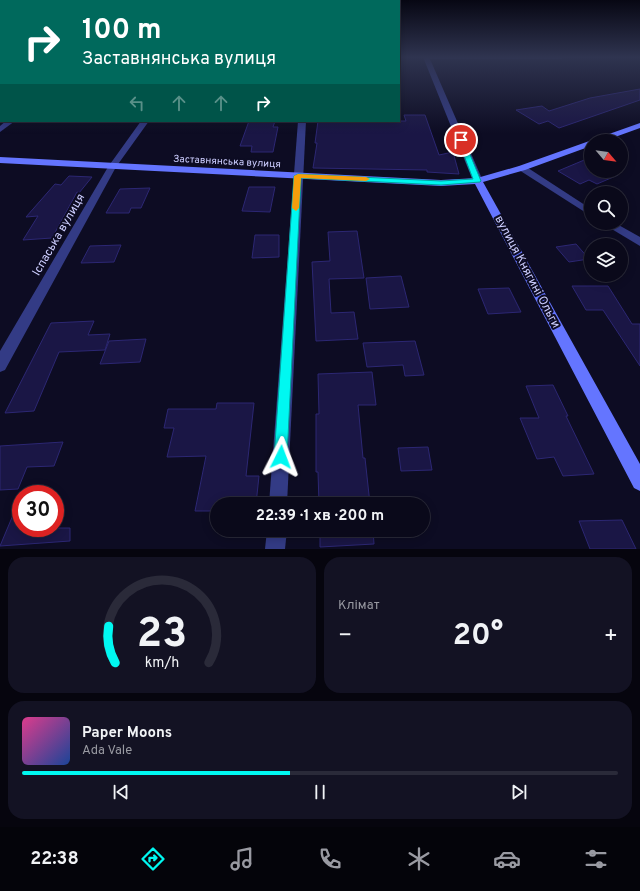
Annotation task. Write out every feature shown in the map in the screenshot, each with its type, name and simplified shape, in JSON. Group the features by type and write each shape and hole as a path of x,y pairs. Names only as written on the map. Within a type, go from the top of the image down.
{"street":[{"name":"вулиця Княгині Ольги","path":"437,83 478,181 640,482"},
{"path":"0,130 10,122"},
{"name":"Іспаська вулиця","path":"0,364 112,167 144,122"},
{"path":"278,497 302,122"},
{"path":"615,134 640,125"},
{"name":"Заставнянська вулиця","path":"0,160 441,183 478,181 522,168 584,146"},
{"path":"275,549 276,537"}],"lane":[{"path":"522,168 584,208"},
{"path":"620,230 640,242"}],"building":[{"path":"640,89 640,100 559,128 548,121 539,124 516,110 542,106 549,111 590,98"},
{"path":"404,115 425,115 439,155 453,152 459,174 427,172 427,170 313,168 317,143 315,143 318,122 406,121"},
{"path":"249,122 275,122 273,127 278,127 273,152 251,152 252,146 240,146"},
{"path":"584,160 584,178 611,178 597,184 589,180 580,184 558,171"},
{"path":"69,176 92,177 79,193 77,192 52,238 23,240 38,216 26,217 55,184 61,185"},
{"path":"249,187 275,187 270,212 242,211"},
{"path":"150,188 141,208 131,208 129,213 106,213 120,189"},
{"path":"357,231 364,278 329,279 331,313 354,312 358,339 316,341 312,262 330,261 328,232"},
{"path":"255,235 279,235 279,257 252,258"},
{"path":"576,244 584,253 584,260 569,262 556,247"},
{"path":"121,245 114,262 81,263 90,246"},
{"path":"401,276 409,307 370,309 366,278"},
{"path":"572,286 608,286 632,324 640,324 640,366 603,310 586,310"},
{"path":"509,288 521,312 488,314 478,289"},
{"path":"94,321 88,335 110,334 105,350 59,352 34,411 5,413 51,323"},
{"path":"146,339 140,362 100,364 109,341"},
{"path":"415,341 424,375 405,376 403,365 367,367 363,343"},
{"path":"372,372 376,405 358,405 363,458 365,458 369,497 319,497 318,472 316,472 316,414 319,414 318,374"},
{"path":"553,385 594,474 563,476 554,457 537,459 520,418 539,418 526,386"},
{"path":"217,403 254,403 246,476 259,476 257,497 210,497 210,511 195,511 206,456 167,457 174,428 164,428 168,409 216,409"},
{"path":"63,442 54,466 27,467 20,485 12,485 12,489 0,490 0,446"},
{"path":"428,447 432,470 401,471 398,448"},
{"path":"12,517 12,537 64,537 64,528 70,528 70,541 0,546"},
{"path":"622,520 636,549 590,549 579,521"},
{"path":"320,537 374,537 374,544 320,547"}],"slow traffic":[{"path":"296,208 298,176 366,179"}],"route":[{"path":"281,457 298,176 441,183 478,181 461,140"}]}
